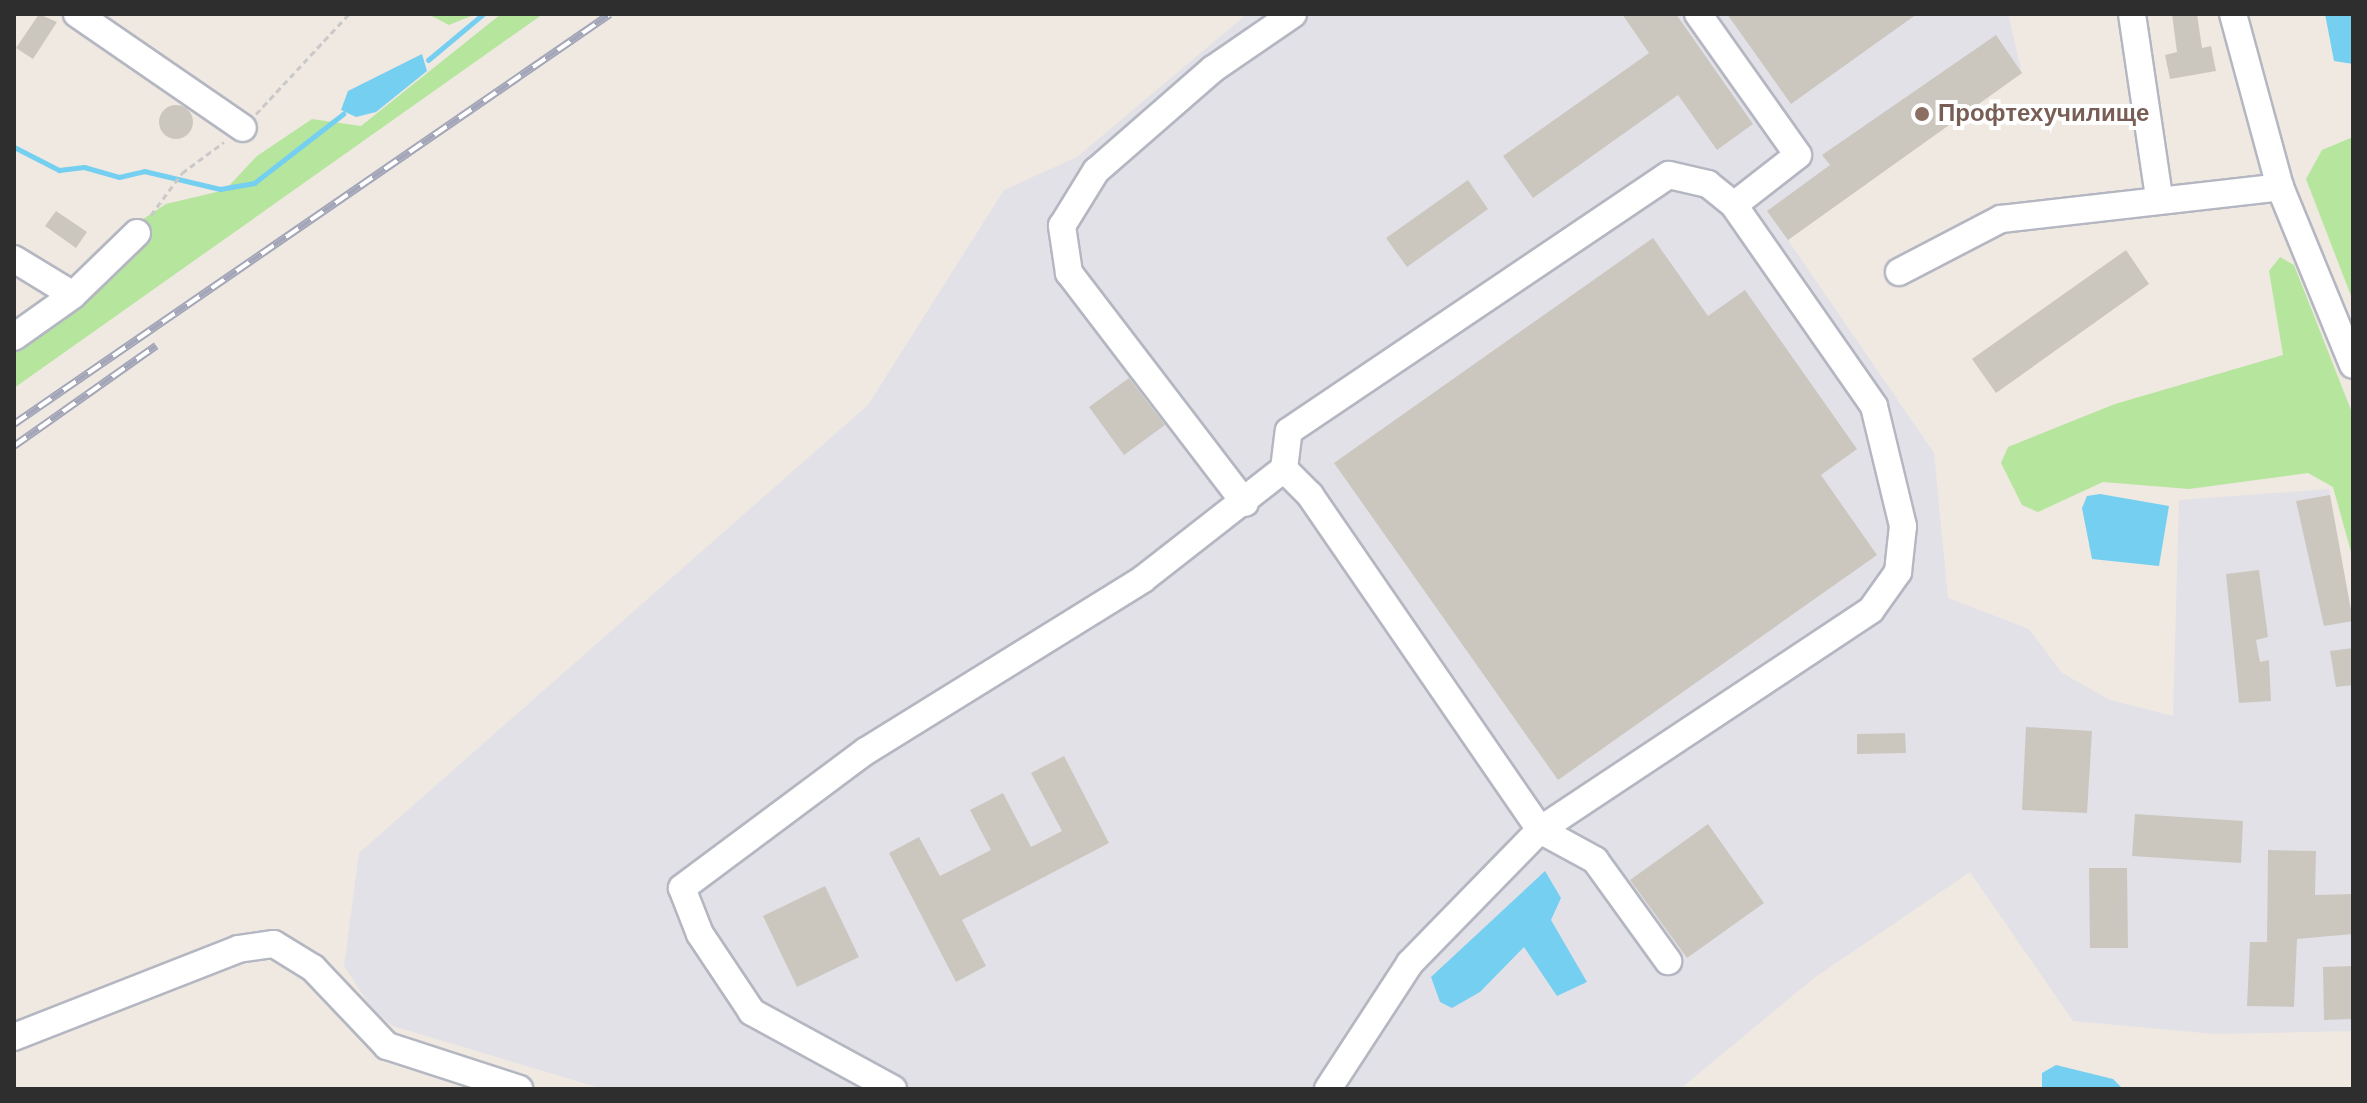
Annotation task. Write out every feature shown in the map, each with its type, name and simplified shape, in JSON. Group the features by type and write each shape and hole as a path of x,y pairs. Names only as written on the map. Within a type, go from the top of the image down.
{"street":[{"path":"77,14 243,128"},
{"path":"1245,503 1069,273 1062,226 1096,171 1213,69 1293,14"},
{"path":"1698,14 1798,155 1734,205"},
{"path":"2132,14 2159,197"},
{"path":"2233,14 2280,187 2353,365"},
{"path":"893,1089 752,1012 700,934 682,888 866,751 1143,579 1245,503 1284,469 1289,431 1669,175 1708,184 1734,205 1874,406 1903,526 1898,572 1871,610 1540,830 1410,963 1328,1089"},
{"path":"1899,272 2001,219 2159,197 2280,187"},
{"path":"14,337 73,295 137,233"},
{"path":"14,259 73,295"},
{"path":"1284,469 1310,495 1540,830 1595,860 1668,961"},
{"path":"14,1037 238,949 274,944 313,968 387,1046 519,1089"}],"path":[{"path":"137,233 182,173 243,128 349,14"}],"shaded area":[{"path":"1247,14 2008,14 2022,73 1788,240 1934,453 1948,598 2029,629 2062,673 2110,700 2173,716 2179,500 2329,489 2353,623 2353,1031 2215,1034 2073,1021 1970,872 1814,978 1680,1089 603,1089 393,1026 373,1010 344,966 359,853 868,405 1004,190 1077,157"}],"green space":[{"path":"428,14 476,14 449,25"},
{"path":"501,14 543,14 14,388 14,337 140,221 166,204 225,190 257,156 312,119 361,126"},
{"path":"2353,137 2353,301 2306,179 2322,150"},
{"path":"2280,257 2294,265 2353,415 2353,559 2333,487 2308,473 2189,489 2103,482 2038,512 2022,505 2001,463 2008,447 2115,404 2283,355 2269,271"}],"water":[{"path":"2325,14 2353,14 2353,64 2334,61"},
{"path":"422,54 427,71 376,112 356,117 341,110 348,91"},
{"path":"2100,494 2169,506 2159,566 2092,559 2082,508 2087,496"},
{"path":"1545,871 1561,898 1551,920 1587,982 1557,996 1524,947 1480,992 1452,1008 1440,1002 1431,977"},
{"path":"2056,1065 2113,1079 2123,1089 2042,1089 2042,1073"}],"building":[{"path":"39,14 57,22 33,59 16,48"},
{"path":"1622,14 1676,14 1753,124 1717,150 1678,95 1533,198 1503,156 1649,53"},
{"path":"1727,14 1917,14 1791,104"},
{"path":"2172,14 2197,14 2202,48 2211,46 2216,71 2170,79 2165,55 2177,52"},
{"name":"Профтехучилище","path":"1996,35 2022,73 1788,240 1767,211 1830,165 1822,155"},
{"path":"176,105 188,110 193,122 188,134 176,139 164,134 159,122 164,110"},
{"path":"1468,180 1488,209 1407,267 1386,238"},
{"path":"56,211 87,232 76,248 45,226"},
{"path":"1653,238 1708,316 1745,290 1857,449 1821,475 1877,555 1558,780 1334,463"},
{"path":"2126,250 2149,284 1996,393 1972,359"},
{"path":"1129,378 1165,425 1124,455 1089,407"},
{"path":"2330,495 2353,621 2324,626 2296,501"},
{"path":"2259,570 2268,637 2256,640 2260,662 2269,660 2271,701 2239,703 2226,574"},
{"path":"2353,648 2353,685 2336,687 2330,651"},
{"path":"2026,727 2092,731 2087,813 2022,810"},
{"path":"1905,733 1906,753 1857,754 1857,734"},
{"path":"1064,756 1109,843 962,920 986,966 956,982 889,853 919,837 940,876 991,850 970,810 1003,793 1031,847 1062,831 1031,773"},
{"path":"2135,814 2243,821 2241,863 2132,856"},
{"path":"1708,824 1764,903 1687,958 1630,880"},
{"path":"2268,850 2316,851 2315,895 2353,894 2353,934 2297,939 2294,1007 2247,1006 2250,942 2267,942"},
{"path":"2089,868 2127,868 2128,948 2090,948"},
{"path":"825,886 859,957 797,987 763,916"},
{"path":"2353,966 2353,1019 2324,1020 2323,967"}],"waterway":[{"path":"428,60 483,14"},
{"path":"14,147 59,170 84,167 119,177 144,171 220,189 254,183 343,114"}],"railway":[{"path":"14,424 610,14"},
{"path":"14,446 156,346"}],"place":[{"name":"Профтехучилище","path":"1922,114"}]}
